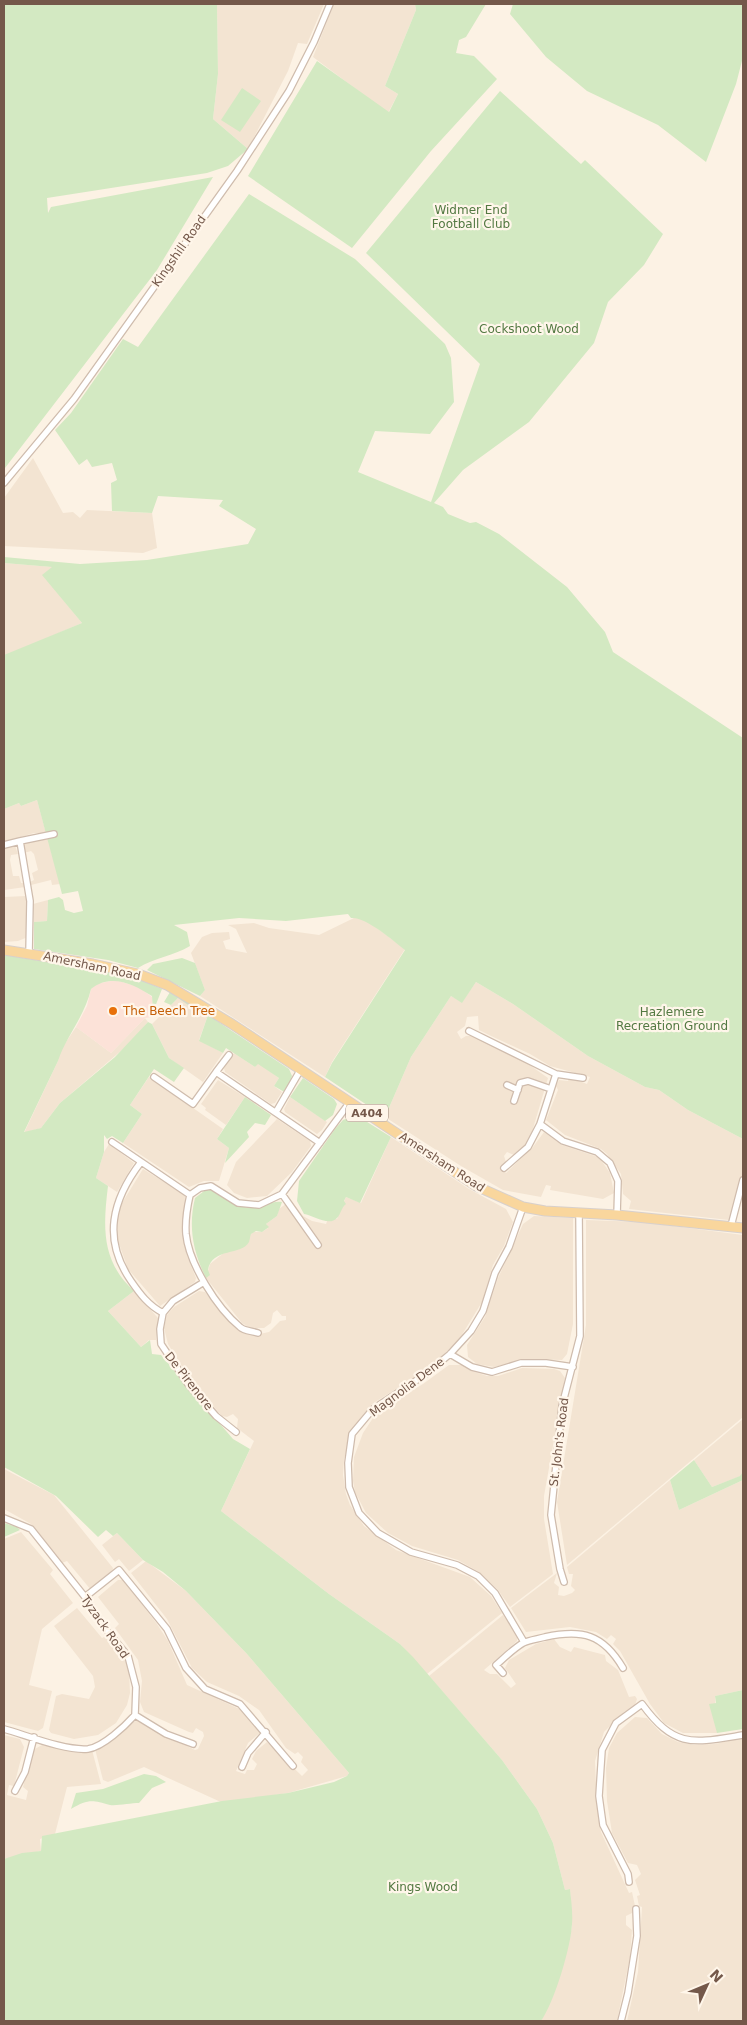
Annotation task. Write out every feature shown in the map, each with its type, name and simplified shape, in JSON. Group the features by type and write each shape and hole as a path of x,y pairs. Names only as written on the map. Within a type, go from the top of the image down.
{"main road":[{"name":"Amersham Road","path":"4,950 129,972 167,985 301,1069 476,1186 523,1207 545,1211 617,1215 743,1228"}],"street":[{"name":"Kingshill Road","path":"4,483 74,399 237,171 289,91 314,42 330,4"},
{"path":"4,845 54,834"},
{"path":"20,841 30,902 29,953"},
{"path":"469,1031 556,1074 583,1078"},
{"path":"154,1078 193,1104 229,1055"},
{"path":"276,1112 301,1069"},
{"path":"216,1072 320,1143"},
{"path":"504,1168 528,1147 540,1124 556,1074"},
{"path":"514,1101 520,1083 528,1081 551,1090"},
{"path":"507,1085 518,1090"},
{"path":"258,1333 241,1328 204,1282 196,1267 186,1235 187,1208 190,1195 200,1188 211,1186 238,1203 259,1205 282,1194 350,1102"},
{"path":"540,1124 563,1141 597,1152 610,1163 618,1181 617,1215"},
{"path":"112,1142 190,1195"},
{"path":"141,1162 131,1175 119,1198 112,1228 115,1252 126,1274 141,1296 152,1307 162,1313 174,1301 204,1282"},
{"path":"731,1226 743,1180"},
{"path":"282,1194 318,1245"},
{"name":"Magnolia Dene","path":"523,1207 509,1247 495,1273 483,1312 471,1331 450,1354 426,1374 373,1409 352,1434 348,1463 350,1487 359,1513 378,1533 411,1552 457,1566 478,1576 495,1593 524,1642"},
{"name":"St. John's Road","path":"564,1582 551,1515 562,1406 580,1336 579,1212"},
{"name":"De Pirenore","path":"162,1313 161,1344 188,1384 216,1416 236,1432"},
{"path":"450,1354 472,1367 492,1372 521,1363 546,1362 572,1367"},
{"name":"Tyzack Road","path":"4,1518 31,1528 85,1596 103,1626 128,1656 136,1687 135,1715"},
{"path":"85,1596 119,1570 167,1629 186,1668 205,1689 240,1704 266,1732 292,1766"},
{"path":"503,1673 496,1665 524,1642 554,1635 582,1633 602,1642 614,1652 622,1668"},
{"path":"629,1882 628,1874 603,1825 599,1796 602,1750 616,1723 642,1704 655,1722 678,1738 697,1742 743,1735"},
{"path":"4,1729 66,1746 89,1749 117,1733 135,1715 166,1734 193,1744"},
{"path":"242,1767 248,1753 266,1732"},
{"path":"15,1791 25,1772 34,1737"},
{"path":"621,2021 628,1993 637,1936 636,1908"}],"shaded area":[{"path":"217,4 324,4 307,44 298,43 288,71 248,149 213,119 218,74"},
{"path":"334,4 415,4 416,10 385,86 398,94 388,113 313,57"},
{"path":"33,458 63,513 73,512 80,518 87,510 152,513 157,548 143,553 4,546 4,498"},
{"path":"4,563 53,567 43,575 82,623 5,656"},
{"path":"37,800 46,833 34,833 4,842 4,809 19,803 21,806"},
{"path":"48,839 60,884 52,885 51,880 31,885 30,882 34,880 32,873 38,870 34,854 31,851 24,853 23,843"},
{"path":"15,846 18,854 11,855 10,860 13,876 19,876 21,883 24,883 25,887 4,890 4,847"},
{"path":"26,896 28,937 18,941 4,942 4,897"},
{"path":"48,900 47,921 34,922 33,904"},
{"path":"356,917 369,922 405,949 332,1062 325,1077 200,996 205,990 191,953 202,937 212,933 229,932 230,939 223,941 226,949 247,953 236,929 228,925 254,923 269,928 319,935"},
{"path":"116,980 139,987 152,997 153,1012 152,1017 145,1018 111,1053 76,1027 87,1006 91,989 96,984"},
{"path":"476,982 513,1004 588,1056 645,1087 659,1090 688,1110 743,1139 743,1180 729,1220 629,1209 631,1201 623,1194 621,1174 607,1154 601,1149 565,1135 546,1120 558,1090 556,1086 559,1080 568,1081 569,1077 587,1084 590,1077 550,1066 530,1054 479,1030 478,1016 467,1017 465,1026 457,1032 461,1039 466,1036 473,1036 521,1059 548,1078 532,1132 524,1147 517,1153 514,1155 507,1152 504,1156 506,1162 501,1167 506,1173 533,1147 544,1132 562,1145 595,1156 601,1160 610,1173 614,1193 603,1199 550,1190 551,1186 546,1185 541,1197 503,1190 461,1166 385,1117 411,1057 451,996 462,1002"},
{"path":"178,998 208,1015 199,1040 223,1053 203,1082 169,1058 152,1024"},
{"path":"145,1018 148,1022 129,1044 60,1103 41,1128 24,1133 58,1061 60,1051 76,1027 111,1053"},
{"path":"234,1053 255,1067 258,1063 279,1078 274,1086 282,1092 275,1103 271,1104 225,1072 224,1068"},
{"path":"149,1077 223,1129 217,1139 229,1148 219,1181 204,1181 189,1187 123,1143 142,1114 130,1105"},
{"path":"218,1080 245,1097 226,1125 205,1110 206,1108 201,1104"},
{"path":"290,1097 327,1122 322,1130 317,1134 285,1112 284,1109"},
{"path":"277,1119 310,1141 311,1146 292,1172 267,1196 247,1198 234,1193 227,1185 236,1162"},
{"path":"391,1137 469,1189 506,1209 513,1222 504,1246 493,1265 482,1302 460,1338 432,1366 372,1404 353,1430 344,1459 343,1475 346,1494 350,1505 364,1526 396,1550 470,1577 491,1596 502,1613 427,1674 400,1644 329,1594 221,1511 254,1441 237,1428 238,1419 233,1414 227,1417 222,1416 191,1381 168,1344 164,1328 167,1315 174,1307 199,1291 205,1292 224,1316 226,1314 244,1332 249,1334 255,1335 269,1332 280,1321 286,1320 286,1316 282,1316 277,1310 273,1313 271,1323 264,1328 250,1328 242,1323 206,1278 210,1264 226,1251 236,1249 253,1232 262,1232 268,1228 266,1224 277,1216 279,1209 291,1200 303,1216 312,1221 326,1224 328,1219 337,1219 346,1197 361,1203"},
{"path":"109,1144 134,1163 117,1192 96,1178 104,1152"},
{"path":"143,1169 185,1195 183,1234 187,1256 196,1278 195,1282 160,1306 128,1269 117,1238 118,1214 122,1203"},
{"path":"534,1216 573,1218 573,1324 567,1354 562,1360 530,1359 494,1367 477,1364 468,1357 467,1345 485,1317 498,1278 523,1224"},
{"path":"586,1220 642,1222 743,1235 743,1417 567,1565 557,1502 586,1325"},
{"path":"134,1291 158,1318 156,1340 149,1340 141,1347 108,1311"},
{"path":"449,1365 462,1365 487,1376 498,1376 522,1368 554,1369 560,1371 565,1378 544,1496 544,1519 553,1574 510,1607 498,1590 479,1572 458,1560 412,1546 388,1533 366,1513 355,1492 353,1481 354,1457 363,1433 373,1418 388,1405 423,1384"},
{"path":"743,1419 743,1472 741,1476 712,1487 694,1460"},
{"path":"4,1469 54,1495 113,1568 112,1573 91,1590 67,1561 62,1563 31,1524 4,1509"},
{"path":"670,1480 679,1510 743,1480 743,1690 715,1696 717,1733 683,1733 664,1723 650,1704 620,1651 613,1644 616,1639 611,1635 607,1639 596,1632 570,1627 526,1632 511,1608 557,1573 554,1583 559,1587 558,1595 564,1596 572,1593 575,1590 571,1586 573,1574 569,1574 567,1567"},
{"path":"21,1532 53,1570 50,1574 73,1603 42,1629 29,1685 52,1691 43,1728 38,1731 4,1722 4,1539"},
{"path":"117,1533 143,1560 129,1571 119,1559 115,1562 102,1545"},
{"path":"146,1561 186,1591 247,1654 349,1773 347,1776 288,1793 223,1803 144,1767 108,1782 103,1780 95,1749 111,1741 132,1722 141,1720 189,1743 187,1746 195,1750 198,1749 204,1736 203,1732 196,1728 193,1733 189,1732 144,1712 140,1702 142,1681 138,1660 115,1628 119,1624 98,1597 118,1580 123,1580 157,1624 168,1641 187,1685 246,1712 262,1731 248,1743 236,1771 245,1774 247,1770 254,1770 257,1764 252,1759 256,1751 267,1742 302,1776 308,1770 301,1762 303,1757 298,1752 295,1754 286,1748 259,1710 239,1696 207,1682 192,1668 167,1619 131,1573"},
{"path":"77,1608 102,1638 106,1636 126,1662 129,1670 130,1693 127,1705 116,1723 98,1735 74,1739 51,1733 49,1730 56,1696 62,1694 89,1699 95,1687 93,1676 54,1626"},
{"path":"503,1615 517,1636 517,1641 484,1670 490,1674 497,1674 511,1688 516,1684 505,1668 509,1660 536,1644 554,1639 560,1647 571,1652 574,1647 605,1655 606,1661 618,1670 629,1697 635,1696 637,1699 635,1705 624,1712 604,1732 595,1761 597,1808 601,1832 629,1893 632,1892 635,1906 633,1906 632,1913 626,1916 626,1925 632,1930 630,1957 617,2021 541,2021 553,1995 567,1950 572,1927 570,1889 565,1890 553,1843 537,1809 502,1760 429,1676"},
{"path":"635,1717 647,1718 662,1734 678,1742 694,1745 715,1744 743,1738 743,2021 627,2021 638,1972 642,1907 639,1906 637,1896 640,1895 635,1880 641,1874 637,1865 628,1863 612,1833 607,1801 606,1768 609,1748 617,1733"},
{"path":"4,1735 20,1739 24,1747 14,1786 9,1785 7,1795 26,1800 28,1791 23,1787 33,1750 42,1745 70,1751 92,1750 101,1784 67,1787 55,1834 40,1839 41,1851 4,1859"}],"green space":[{"path":"4,4 217,4 218,74 213,119 248,149 228,166 207,173 47,198 48,213 51,207 213,177 157,270 5,468"},
{"name":"Widmer End Football Club","path":"415,4 486,4 466,37 459,40 456,53 474,56 497,79 431,151 352,248 248,176 317,61 389,112 398,94 385,86 416,10"},
{"path":"513,4 743,4 743,57 736,84 706,162 658,125 587,91 546,57 510,14"},
{"path":"242,88 261,101 240,132 221,120"},
{"path":"500,91 581,164 585,160 663,234 644,265 608,302 594,343 529,422 463,470 434,503 443,507 448,514 470,523 476,522 499,534 567,587 605,632 613,652 743,738 743,1139 688,1110 659,1090 645,1087 588,1056 513,1004 476,982 462,1003 451,996 411,1057 385,1117 325,1077 332,1063 405,950 387,935 364,921 351,918 348,914 286,921 239,918 174,925 187,932 190,946 138,968 108,960 34,949 34,922 47,921 48,900 59,897 63,900 65,910 74,913 83,911 78,891 62,894 37,800 21,806 19,803 4,809 4,655 82,623 42,575 52,567 4,563 4,557 80,564 147,560 248,544 256,529 219,506 223,500 158,496 152,513 112,511 111,483 117,480 112,463 92,467 87,459 79,465 55,430 71,413 123,339 138,347 249,194 355,259 445,344 451,358 454,402 430,434 375,431 358,472 431,502 480,364 366,253"},
{"name":"Kings Wood","path":"4,955 97,970 143,981 162,989 153,1012 152,996 130,984 114,981 106,982 91,989 84,1009 61,1052 24,1132 41,1128 60,1103 115,1057 148,1022 152,1024 169,1058 184,1068 174,1082 154,1069 130,1105 142,1114 123,1143 112,1136 107,1139 104,1135 104,1152 96,1178 108,1186 105,1215 107,1243 115,1268 134,1291 108,1311 141,1347 150,1340 152,1354 161,1355 233,1439 250,1449 221,1511 329,1594 400,1644 502,1760 537,1809 553,1843 565,1890 570,1889 572,1915 569,1946 561,1974 541,2021 4,2021 4,1859 22,1853 41,1851 42,1836 222,1801 288,1793 334,1782 347,1776 349,1773 247,1654 186,1591 163,1572 143,1560 117,1533 113,1536 106,1530 98,1537 56,1496 4,1467"},
{"path":"182,958 195,963 205,990 200,996 147,970 153,964"},
{"path":"170,992 190,1003 188,1005 178,998 171,1005 164,1002"},
{"path":"208,1015 289,1069 292,1076 286,1093 274,1086 279,1078 258,1064 255,1067 226,1048 223,1053 199,1041"},
{"path":"303,1078 334,1099 337,1104 333,1115 325,1121 290,1097"},
{"path":"245,1097 271,1115 265,1125 255,1123 247,1132 249,1137 225,1163 229,1148 217,1139"},
{"path":"356,1115 391,1137 360,1203 346,1197 344,1201 346,1204 338,1216 330,1221 304,1214 297,1201 299,1181 335,1129 343,1120"},
{"path":"208,1188 245,1207 255,1208 274,1202 282,1202 277,1216 266,1224 269,1227 262,1232 256,1231 251,1234 249,1242 240,1249 215,1258 208,1270 210,1275 206,1278 195,1249 192,1219 195,1198"},
{"path":"694,1460 712,1487 740,1476 743,1472 743,1480 679,1510 670,1480"},
{"path":"4,1523 17,1527 20,1530 4,1537"},
{"path":"743,1690 743,1729 717,1733 709,1704 716,1703 715,1696"},
{"path":"144,1774 156,1776 166,1782 152,1788 139,1803 110,1805 90,1801 71,1809 76,1793 103,1789"}],"place":[{"name":"The Beech Tree","path":"113,1011"}],"park label":[{"name":"Cockshoot Wood","path":"529,329"},
{"name":"Hazlemere Recreation Ground","path":"672,1019"}]}
